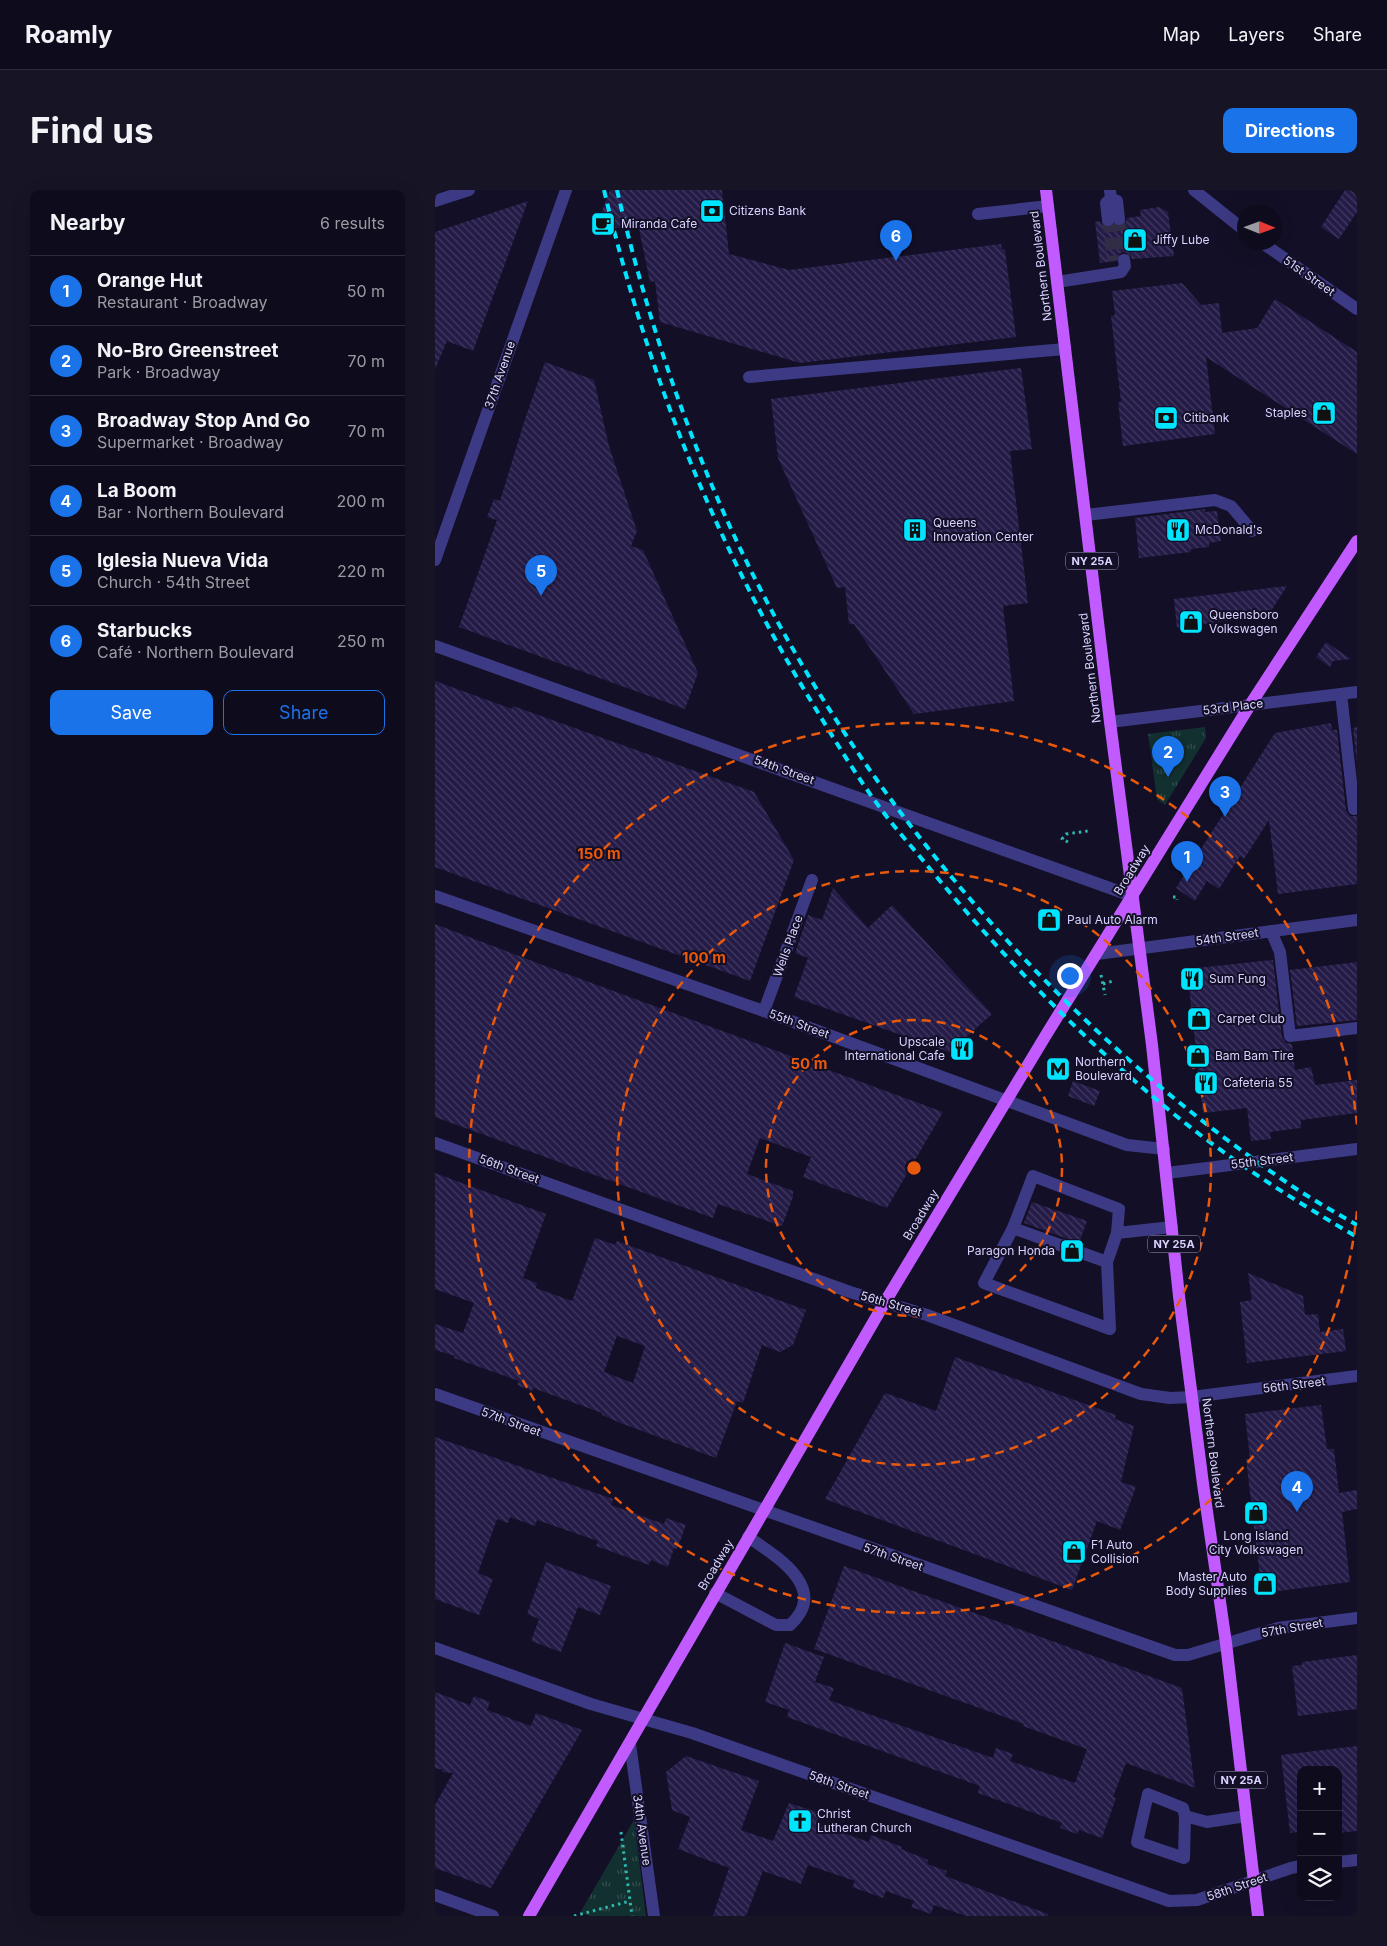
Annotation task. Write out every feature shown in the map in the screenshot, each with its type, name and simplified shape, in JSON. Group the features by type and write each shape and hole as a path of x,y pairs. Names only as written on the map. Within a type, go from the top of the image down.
{"main road":[{"name":"Northern Boulevard","path":"1046,190 1138,950 1167,1173 1192,1397 1226,1643 1258,1916"},
{"name":"Broadway","path":"529,1916 885,1302 1006,1101 1251,704 1357,541"}],"street":[{"path":"435,201 469,190"},
{"name":"37th Avenue","path":"435,560 566,190"},
{"path":"1194,190 1237,224"},
{"path":"1110,194 1117,201 1113,219"},
{"path":"978,214 1048,206"},
{"name":"51st Street","path":"1272,250 1357,309"},
{"path":"1057,282 1119,264"},
{"path":"749,377 1065,349"},
{"path":"1086,515 1215,500 1231,506 1253,531"},
{"name":"54th Street","path":"435,646 1132,896"},
{"name":"53rd Place","path":"1110,722 1357,692"},
{"path":"1341,694 1354,809"},
{"name":"Wells Place","path":"764,1011 812,880"},
{"name":"55th Street","path":"435,896 764,1011 1127,1145 1164,1149"},
{"name":"54th Street","path":"1097,954 1357,920"},
{"path":"1271,931 1280,952 1290,1036 1357,1028"},
{"name":"56th Street","path":"435,1143 841,1289 930,1316 1141,1394 1170,1398 1192,1397 1357,1376"},
{"name":"55th Street","path":"1167,1173 1357,1149"},
{"path":"1033,1176 1119,1208 1117,1233 1107,1262 1110,1329 984,1283 1013,1228 1033,1176"},
{"path":"1117,1233 1172,1227"},
{"path":"1013,1228 1107,1262"},
{"name":"57th Street","path":"435,1394 1175,1655 1188,1655 1278,1628 1357,1618"},
{"path":"715,1593 776,1625 790,1625 797,1619 804,1599 800,1580 778,1557 748,1537"},
{"name":"58th Street","path":"435,1648 591,1704 692,1733 1169,1901 1197,1900 1297,1867"},
{"name":"34th Avenue","path":"630,1744 654,1916"},
{"path":"1148,1794 1183,1808 1185,1816 1184,1858 1137,1842 1148,1794"},
{"path":"1185,1816 1207,1822 1245,1816"},
{"path":"1342,1862 1357,1860"},
{"path":"435,1895 493,1916"}],"path":[{"path":"1068,842 1062,839 1066,834 1088,831"},
{"path":"1173,897 1177,897 1177,900"},
{"path":"1101,975 1105,996"},
{"path":"1103,984 1113,981"},
{"path":"621,1832 632,1916"},
{"path":"574,1916 630,1901"}],"green space":[{"path":"1205,727 1206,738 1165,805 1157,799 1148,734"},
{"path":"634,1820 646,1916 589,1916 580,1913"}],"building":[{"path":"610,190 722,190 729,254 789,270 1001,244 1002,249 1005,250 1016,337 800,363 660,322 655,281 650,282 638,224 594,232"},
{"path":"1345,190 1357,190 1357,212 1339,239 1321,227"},
{"path":"528,201 473,351 447,341 435,369 435,232"},
{"name":"Jiffy Lube","path":"1159,207 1168,212 1174,256 1132,259 1130,254 1123,252 1119,254 1116,261 1100,263 1095,222 1100,221 1105,228 1114,225 1120,227 1126,223 1127,218 1141,216 1140,210"},
{"path":"1182,283 1201,305 1219,303 1222,333 1257,328 1275,299 1357,352 1357,454 1206,357 1215,434 1123,446 1118,402 1121,402 1111,316 1115,315 1112,291"},
{"path":"545,362 594,380 609,446 637,531 631,546 643,550 698,673 685,709 459,627 497,520 487,517 494,499 500,501"},
{"name":"Queens Innovation Center","path":"1021,368 1032,449 1010,451 1028,603 1003,606 1014,701 914,714 854,624 849,624 845,587 837,588 778,458 771,399"},
{"name":"McDonald's","path":"1205,509 1205,512 1217,511 1221,541 1209,543 1209,547 1191,549 1191,552 1139,558 1135,518"},
{"path":"1287,586 1269,614 1177,628 1174,599"},
{"path":"1326,642 1351,659 1333,661 1330,667 1316,657"},
{"path":"435,681 512,709 513,706 754,792 794,860 750,981 435,867"},
{"path":"1331,723 1332,730 1337,730 1346,810 1350,816 1357,816 1357,884 1278,894 1269,820 1244,859 1240,856 1219,889 1207,881 1195,901 1176,888 1275,733"},
{"path":"1357,727 1357,763 1353,728"},
{"path":"833,888 868,928 892,905 992,1014 964,1039 971,1046 966,1058 794,997 808,958 795,953 808,915 822,920"},
{"path":"435,924 943,1112 887,1208 803,1177 811,1157 760,1138 747,1174 793,1191 793,1197 782,1226 718,1204 713,1218 435,1117"},
{"path":"1273,960 1282,1037 1286,1043 1292,1044 1295,1070 1311,1067 1315,1085 1357,1080 1357,1113 1301,1120 1301,1128 1270,1132 1271,1139 1251,1141 1247,1108 1203,1113 1187,969"},
{"path":"1357,962 1357,1020 1297,1026 1290,970"},
{"path":"1073,1081 1100,1091 1094,1106 1068,1096"},
{"path":"435,1173 546,1214 523,1278 537,1283 536,1288 572,1301 595,1238 615,1245 617,1241 806,1310 793,1345 780,1352 762,1345 743,1403 737,1401 716,1458 623,1424 602,1415 602,1413 533,1388 532,1391 517,1385 519,1381 435,1350 435,1324 463,1333 474,1303 435,1289","holes":["617,1336 645,1346 633,1383 604,1372"]},
{"path":"1032,1202 1087,1221 1079,1243 1024,1223"},
{"path":"1248,1273 1303,1296 1305,1315 1318,1314 1320,1332 1343,1329 1346,1351 1247,1363 1240,1302 1252,1300"},
{"path":"955,1357 1116,1415 1115,1419 1134,1426 1121,1482 1136,1487 1120,1530 1097,1521 1072,1590 825,1499 885,1393 936,1411"},
{"path":"1321,1405 1327,1449 1334,1449 1339,1493 1357,1490 1357,1509 1342,1512 1350,1582 1262,1593 1246,1459 1250,1459 1245,1414"},
{"path":"435,1437 613,1499 611,1505 664,1524 666,1518 686,1525 677,1549 674,1548 668,1567 651,1560 649,1565 596,1546 598,1541 537,1520 535,1526 510,1517 508,1523 497,1519 478,1573 493,1579 479,1615 435,1599"},
{"path":"546,1562 611,1586 600,1615 578,1607 561,1652 531,1641 539,1619 527,1614"},
{"path":"844,1566 1182,1688 1195,1788 1126,1763 1113,1797 1116,1798 1102,1838 1079,1830 1077,1834 1060,1828 1062,1823 978,1793 980,1786 787,1717 789,1710 765,1702 785,1643 824,1657 815,1682 834,1688 829,1700 993,1758 996,1748 1013,1754 1010,1761 1075,1783 1087,1749 1023,1726 1024,1724 814,1649"},
{"path":"1357,1655 1357,1709 1298,1716 1292,1666 1302,1665 1302,1662"},
{"path":"435,1692 470,1705 474,1696 490,1702 487,1710 531,1726 536,1713 582,1730 491,1888 435,1868 435,1805 453,1773 442,1772 443,1770 435,1768"},
{"path":"1357,1746 1357,1831 1342,1833 1342,1766 1297,1766 1297,1832 1290,1833 1281,1755"},
{"path":"686,1756 759,1781 741,1830 773,1841 789,1803 820,1813 817,1824 869,1842 871,1835 902,1847 901,1849 928,1860 927,1864 947,1871 945,1876 1048,1914 1048,1916 966,1916 934,1905 931,1914 911,1907 914,1901 886,1891 883,1898 852,1887 855,1881 808,1865 801,1884 763,1871 746,1916 713,1916 729,1868 678,1849 690,1817 672,1810 666,1772"}],"tunnel":[{"path":"1119,219 1124,260"},
{"path":"1108,220 1113,261"}],"railway":[{"path":"604,190 641,326 688,457 716,521 778,645 839,747 874,800 958,902 1014,965 1136,1083 1191,1128 1237,1162 1357,1237"},
{"path":"617,190 637,270 661,348 688,426 719,502 768,603 824,701 888,796 959,886 1035,970 1117,1049 1204,1122 1295,1188 1357,1225"}],"place":[{"name":"Citizens Bank","path":"712,211"},
{"name":"Miranda Cafe","path":"603,224"},
{"name":"Jiffy Lube","path":"1135,240"},
{"name":"Starbucks","path":"896,261"},
{"name":"Staples","path":"1324,413"},
{"name":"Citibank","path":"1166,418"},
{"name":"Queens Innovation Center","path":"915,530"},
{"name":"McDonald's","path":"1178,530"},
{"name":"Iglesia Nueva Vida","path":"541,596"},
{"name":"Queensboro Volkswagen","path":"1191,622"},
{"name":"No-Bro Greenstreet","path":"1168,777"},
{"name":"Broadway Stop And Go","path":"1225,817"},
{"name":"Orange Hut","path":"1187,882"},
{"name":"Paul Auto Alarm","path":"1049,920"},
{"name":"Sum Fung","path":"1192,979"},
{"name":"Carpet Club","path":"1199,1019"},
{"name":"Upscale International Cafe","path":"962,1049"},
{"name":"Bam Bam Tire","path":"1198,1056"},
{"name":"Northern Boulevard","path":"1058,1069"},
{"name":"Cafeteria 55","path":"1206,1083"},
{"name":"Paragon Honda","path":"1072,1251"},
{"name":"La Boom","path":"1297,1512"},
{"name":"Long Island City Volkswagen","path":"1256,1513"},
{"name":"F1 Auto Collision","path":"1074,1552"},
{"name":"Master Auto Body Supplies","path":"1265,1584"},
{"name":"Christ Lutheran Church","path":"800,1821"}]}
